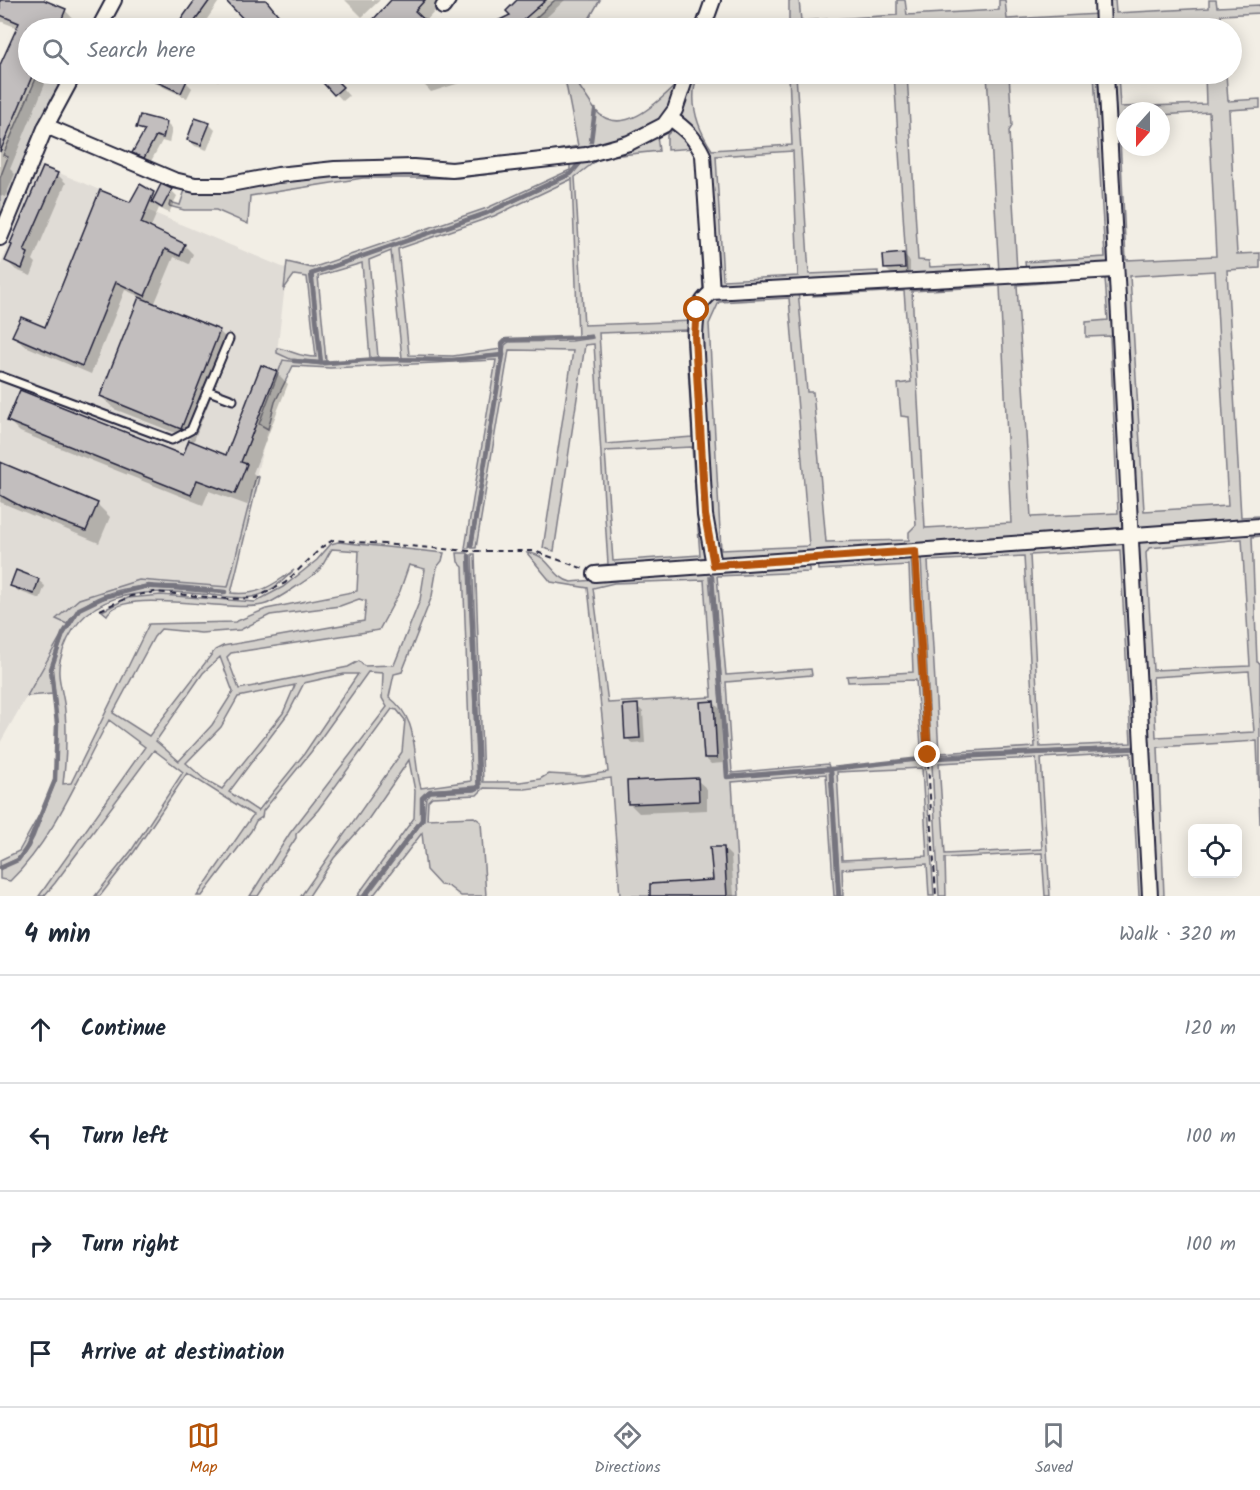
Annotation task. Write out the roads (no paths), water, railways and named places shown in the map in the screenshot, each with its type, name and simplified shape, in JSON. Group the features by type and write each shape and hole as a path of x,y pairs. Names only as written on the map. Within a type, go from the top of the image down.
{"street":[{"path":"104,18 114,0"},
{"path":"706,18 712,0"},
{"path":"1102,0 1103,18"},
{"path":"0,238 46,126 69,84"},
{"path":"46,126 174,180 209,185 335,169 413,167 452,171 586,155 629,143 658,129 670,118 683,84"},
{"path":"1106,84 1150,896"},
{"path":"670,118 691,135 703,155 712,292"},
{"path":"714,565 705,515 695,336 697,310 701,300 712,292 878,281 1115,270"},
{"path":"595,574 1260,526"}],"lane":[{"path":"0,376 172,440 191,430 229,339"},
{"path":"208,391 233,400"}],"waterway":[{"path":"591,141 595,110"},
{"path":"321,363 311,274 487,213 570,174 584,158"},
{"path":"503,355 502,344 506,340 591,337"},
{"path":"294,361 321,363 378,359 452,360 503,355 471,546"},
{"path":"364,896 422,820 422,798 430,791 479,787 469,556"},
{"path":"712,577 727,777 831,769"},
{"path":"0,868 18,860 28,846 55,780 57,724 51,669 63,634 79,609 104,597 148,586 225,592"},
{"path":"937,758 1135,748"},
{"path":"839,896 831,769 921,759"}]}
